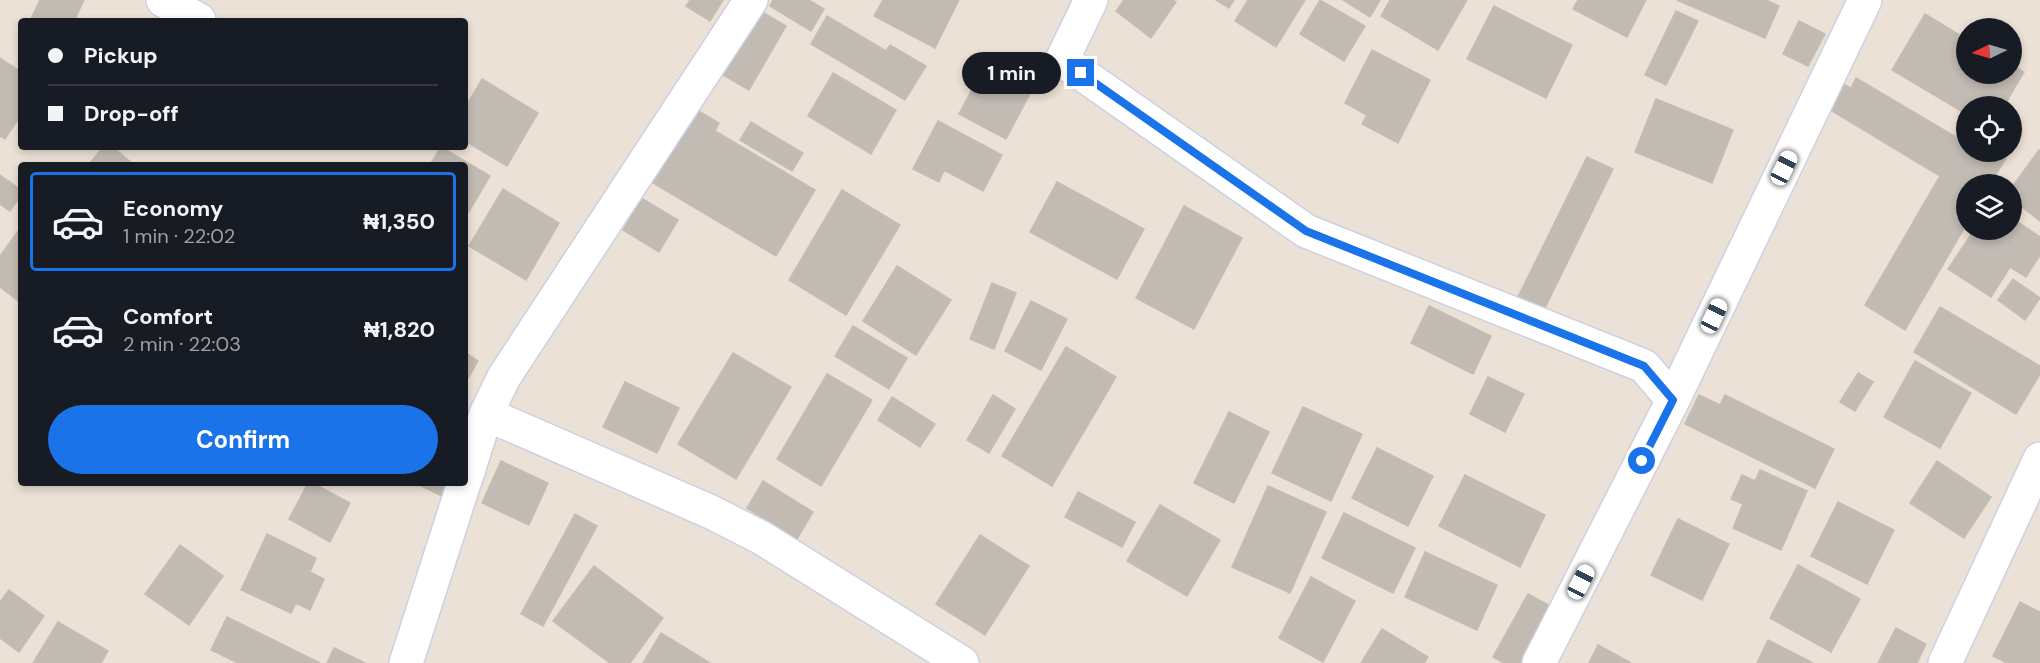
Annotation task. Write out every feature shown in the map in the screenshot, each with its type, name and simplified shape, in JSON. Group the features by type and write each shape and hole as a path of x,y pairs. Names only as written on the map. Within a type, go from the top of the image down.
{"street":[{"path":"163,0 196,18"},
{"path":"468,472 486,414 504,377 751,0"},
{"path":"1091,0 1062,60 1306,231 1644,366 1673,400"},
{"path":"1539,663 1673,400 1865,0"},
{"path":"486,414 711,512 762,538 962,663"},
{"path":"1945,663 2040,459"},
{"path":"406,663 464,486"}],"building":[{"path":"40,0 84,0 75,18 31,18"},
{"path":"690,0 723,0 710,21 686,6"},
{"path":"773,0 809,0 824,9 811,31 770,6"},
{"path":"883,0 959,0 935,48 874,16"},
{"path":"1124,0 1173,0 1176,2 1151,38 1116,11"},
{"path":"1216,0 1234,0 1229,8"},
{"path":"1248,0 1305,0 1276,47 1235,21"},
{"path":"1320,0 1365,26 1344,61 1300,34"},
{"path":"1343,0 1380,0 1370,17"},
{"path":"1390,0 1467,0 1438,50 1381,16"},
{"path":"1578,0 1646,0 1627,37 1573,9"},
{"path":"1677,0 1766,0 1779,6 1765,38"},
{"path":"1494,6 1572,45 1546,98 1467,59"},
{"path":"754,7 786,26 749,90 716,71"},
{"path":"1676,11 1698,21 1666,85 1645,75"},
{"path":"1925,14 1956,33 1956,84 2017,84 2010,96 1956,96 1956,108 1892,70"},
{"path":"827,16 886,51 890,45 926,66 905,100 811,44"},
{"path":"1799,21 1825,34 1808,66 1783,54"},
{"path":"1372,50 1430,80 1398,143 1362,124 1367,115 1345,103"},
{"path":"0,58 18,70 18,120 5,139 0,136"},
{"path":"988,59 1035,84 1006,139 959,114"},
{"path":"833,73 896,110 871,154 808,116"},
{"path":"1856,78 1956,137 1956,162 2004,162 1996,174 1956,174 1957,240 1905,330 1865,305 1940,176 1827,108 1841,83 1851,88"},
{"path":"482,79 538,113 507,166 468,143 468,103"},
{"path":"1656,99 1733,130 1712,183 1635,152"},
{"path":"697,110 719,123 715,131 815,190 776,256 653,183"},
{"path":"938,121 1002,155 983,191 944,170 939,182 913,169"},
{"path":"751,122 803,153 792,171 740,140"},
{"path":"101,150 116,150 130,162 91,162"},
{"path":"439,150 446,150 466,162 432,162"},
{"path":"2040,150 2040,221 2022,207 2021,174"},
{"path":"1587,157 1613,169 1544,310 1518,297"},
{"path":"468,163 490,176 468,213"},
{"path":"0,175 18,188 18,199 10,211 0,204"},
{"path":"1057,182 1144,229 1117,279 1030,232"},
{"path":"503,189 559,223 526,280 469,246"},
{"path":"842,190 900,225 846,315 789,280"},
{"path":"641,198 678,220 659,252 623,230"},
{"path":"1184,206 1242,238 1194,329 1136,298"},
{"path":"2022,225 2040,237 2040,255 2026,277 2010,267 1991,297 1948,269 1967,240 2022,240"},
{"path":"18,231 18,301 0,287 0,256"},
{"path":"897,266 951,300 916,355 863,321"},
{"path":"2013,279 2040,298 2025,320 1998,300"},
{"path":"992,283 1016,293 994,349 970,339"},
{"path":"1031,301 1067,319 1041,370 1005,351"},
{"path":"1429,306 1491,336 1473,374 1411,343"},
{"path":"1940,307 2040,366 2040,374 2016,414 1914,352"},
{"path":"853,326 907,358 889,389 835,356"},
{"path":"1066,347 1116,377 1052,486 1002,456"},
{"path":"733,353 791,387 736,479 678,444"},
{"path":"468,354 478,361 468,379"},
{"path":"1915,361 1971,393 1940,448 1884,417"},
{"path":"1858,373 1873,382 1855,411 1840,402"},
{"path":"827,374 872,400 821,486 777,459"},
{"path":"1488,377 1524,394 1505,432 1470,414"},
{"path":"625,382 679,408 657,453 603,427"},
{"path":"993,395 1015,409 989,453 967,440"},
{"path":"1699,395 1720,405 1725,395 1834,449 1815,488 1685,424"},
{"path":"892,397 935,424 920,447 878,420"},
{"path":"1303,407 1362,434 1331,501 1272,473"},
{"path":"1229,412 1269,432 1234,503 1194,483"},
{"path":"1377,448 1433,476 1408,526 1352,498"},
{"path":"501,461 548,483 529,525 482,503"},
{"path":"1937,461 1991,497 1964,538 1910,503"},
{"path":"1760,470 1807,491 1781,550 1733,528 1743,504 1731,499 1742,475 1755,481"},
{"path":"1465,475 1545,515 1520,567 1439,526"},
{"path":"763,481 813,512 797,539 747,508"},
{"path":"306,486 319,486 350,503 330,542 289,519"},
{"path":"421,486 447,486 442,496"},
{"path":"1268,486 1326,512 1290,593 1232,567"},
{"path":"1078,492 1135,522 1122,547 1065,517"},
{"path":"1838,502 1894,530 1867,584 1811,556"},
{"path":"1160,505 1220,540 1187,596 1127,561"},
{"path":"1344,513 1415,548 1393,593 1322,558"},
{"path":"575,514 597,526 543,626 521,614"},
{"path":"1678,519 1729,544 1702,600 1651,575"},
{"path":"267,534 316,558 310,572 324,579 310,610 296,603 291,613 241,590"},
{"path":"980,535 1029,566 985,635 936,604"},
{"path":"180,545 223,576 189,625 145,594"},
{"path":"1425,552 1497,585 1477,630 1405,597"},
{"path":"1798,565 1860,599 1831,652 1770,618"},
{"path":"594,566 663,618 630,663 610,663 553,621"},
{"path":"1311,577 1355,601 1323,662 1279,638"},
{"path":"9,590 44,616 19,652 0,638 0,602"},
{"path":"1528,594 1554,608 1523,663 1504,663 1493,657"},
{"path":"2020,602 2040,612 2040,663 2007,663 1993,656"},
{"path":"227,617 320,663 238,663 211,650"},
{"path":"58,622 108,651 101,663 33,663"},
{"path":"1896,628 1926,644 1917,663 1878,663"},
{"path":"1382,629 1428,657 1424,663 1361,663"},
{"path":"661,633 710,663 643,663"},
{"path":"1768,640 1813,663 1757,663"},
{"path":"1598,645 1631,663 1589,663"},
{"path":"334,648 365,663 327,663"}],"route":[{"path":"1081,73 1306,231 1644,366 1673,400 1642,461"}]}
